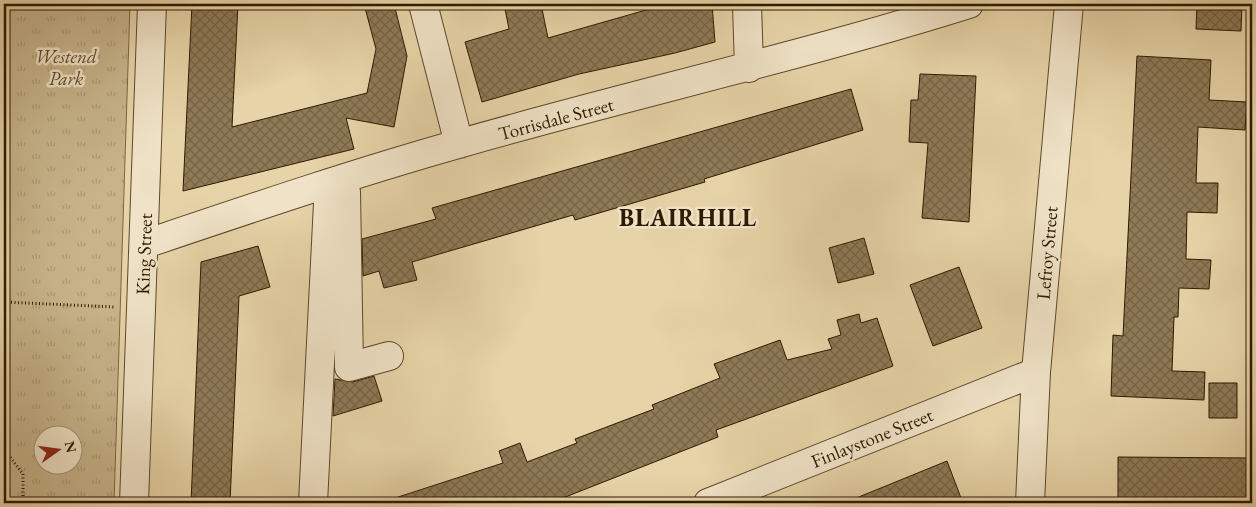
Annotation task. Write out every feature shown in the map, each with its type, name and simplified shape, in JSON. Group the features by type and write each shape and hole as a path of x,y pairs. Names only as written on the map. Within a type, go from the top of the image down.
{"street":[{"name":"King Street","path":"134,503 145,244 152,4"},
{"path":"423,4 459,144"},
{"path":"747,4 749,68"},
{"name":"Torrisdale Street","path":"145,244 337,180 459,144 749,68 969,4"},
{"name":"Lefroy Street","path":"1030,503 1036,372 1069,4"},
{"path":"337,180 349,367 389,356"},
{"path":"313,503 337,180"},
{"name":"Finlaystone Street","path":"708,503 1036,372"}],"path":[{"path":"4,67 6,4"},
{"path":"4,302 36,305 142,308"},
{"path":"4,449 23,474 23,503"}],"green space":[{"name":"Westend Park","path":"4,4 130,4 114,503 4,503"}],"building":[{"path":"192,4 238,4 232,127 367,93 376,49 364,4 394,4 407,56 394,127 346,118 354,149 183,191"},
{"path":"504,4 541,4 548,38 667,4 712,4 715,42 675,53 579,74 482,102 465,42 509,29"},
{"path":"1197,4 1242,4 1241,31 1196,29"},
{"path":"1137,56 1211,60 1209,100 1247,102 1245,130 1198,127 1196,183 1218,183 1217,213 1187,212 1186,259 1211,260 1209,289 1179,288 1178,317 1174,317 1172,371 1205,372 1204,400 1111,396 1113,335 1123,336"},
{"path":"920,74 976,76 969,222 922,218 928,143 909,142 911,100 918,100"},
{"path":"851,89 863,130 704,179 705,182 575,220 573,215 412,262 417,280 384,288 379,271 363,276 362,239 436,219 432,208"},
{"path":"864,238 874,274 838,283 829,248"},
{"path":"258,246 270,287 239,296 230,503 191,503 201,262"},
{"path":"959,267 982,328 933,346 910,285"},
{"path":"859,314 861,323 877,318 893,366 716,430 718,437 550,503 393,503 392,499 503,463 499,451 520,443 527,462 577,443 575,439 654,409 652,405 720,378 714,364 780,340 787,360 832,349 828,339 841,335 837,320"},
{"path":"374,376 382,401 333,416 335,379 353,382"},
{"path":"1209,383 1237,383 1237,418 1209,418"},
{"path":"1118,457 1252,458 1252,503 1118,503"},
{"path":"947,461 961,498 949,503 844,503"}],"district":[{"name":"BLAIRHILL","path":"688,217"}]}
